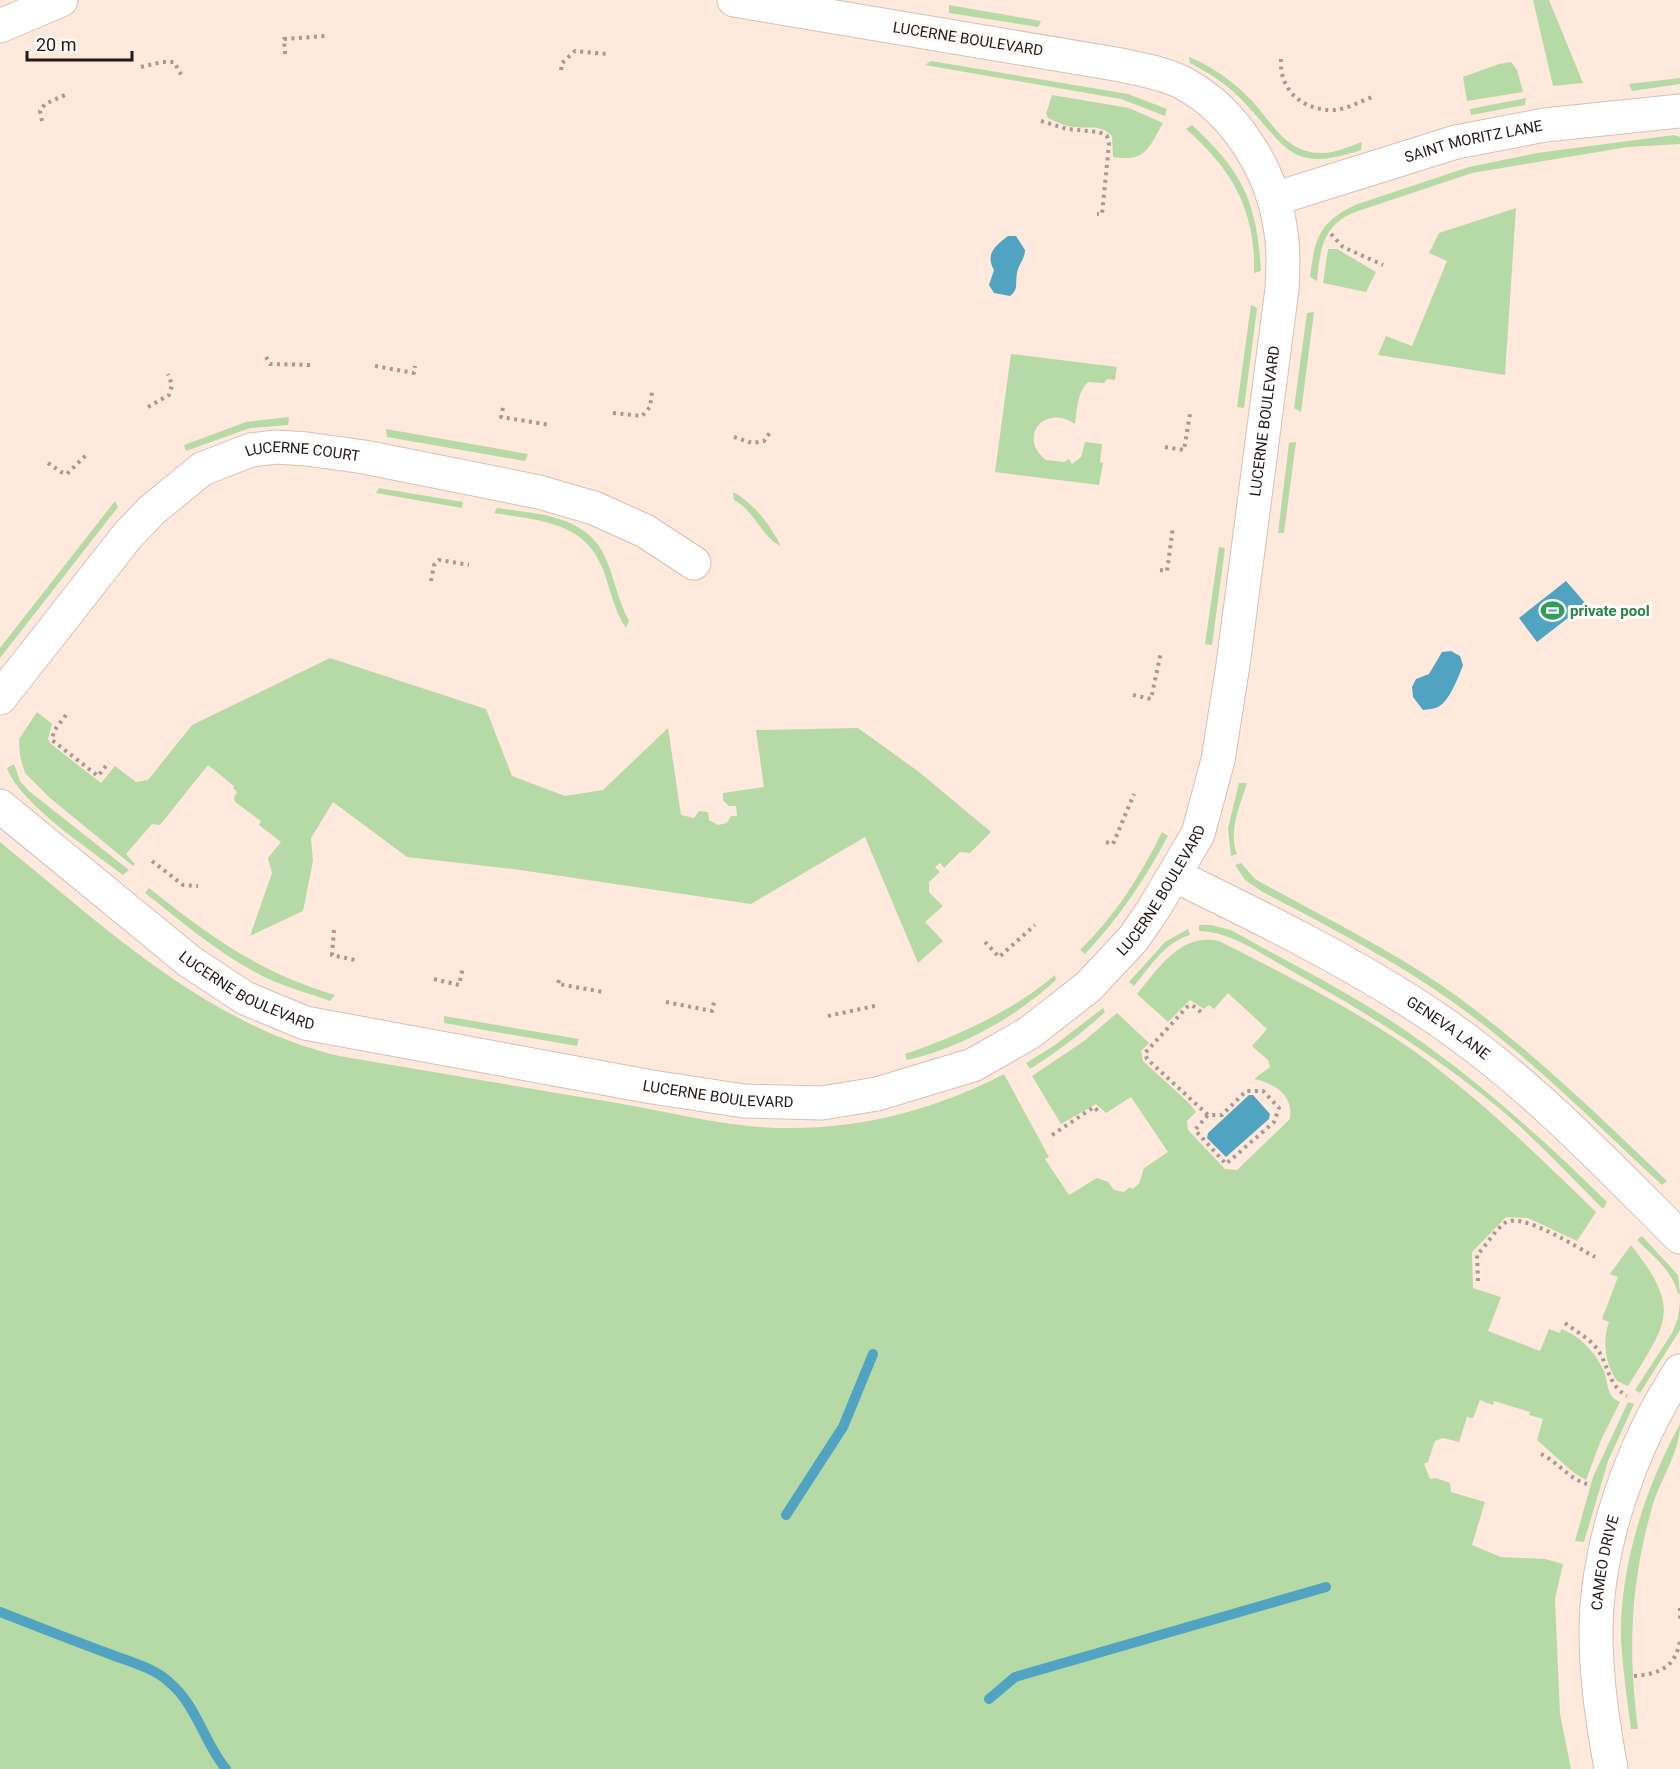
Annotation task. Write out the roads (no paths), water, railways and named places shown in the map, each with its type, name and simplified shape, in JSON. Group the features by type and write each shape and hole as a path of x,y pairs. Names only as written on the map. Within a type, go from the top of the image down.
{"street":[{"path":"0,26 62,0"},
{"name":"LUCERNE BOULEVARD","path":"0,806 189,961 245,998 278,1012 323,1027 423,1047 708,1097 778,1103 822,1103 877,1094 973,1065 1029,1033 1088,987 1133,939 1176,876 1198,834 1218,760 1242,610 1282,289 1282,241 1274,199 1252,151 1233,126 1212,104 1193,90 1163,76 1122,65 734,0"},
{"name":"SAINT MORITZ LANE","path":"1274,199 1456,142 1545,125 1680,111"},
{"name":"LUCERNE COURT","path":"0,698 128,535 152,510 202,470 251,450 276,447 307,448 364,457 538,492 594,508 635,526 693,563"},
{"name":"GENEVA LANE","path":"1176,876 1357,968 1430,1014 1540,1101 1680,1237"},
{"name":"CAMEO DRIVE","path":"1611,1769 1599,1704 1596,1634 1600,1581 1612,1530 1640,1442 1653,1414 1680,1371"}],"water":[{"path":"1008,236 1016,236 1025,250 1018,270 1016,289 1010,296 994,293 989,285 994,270 991,255 995,247"},
{"name":"private pool","path":"1566,581 1586,604 1537,642 1519,618"},
{"path":"1451,651 1460,656 1463,665 1456,682 1442,704 1436,708 1423,710 1413,697 1412,687 1416,679 1429,674 1442,652"},
{"path":"1249,1095 1253,1095 1270,1114 1269,1119 1226,1157 1207,1138 1208,1133"}],"waterway":[{"path":"786,1515 843,1427 873,1354"},
{"path":"989,1699 1015,1677 1326,1587"},
{"path":"0,1612 139,1665 163,1677 179,1691 187,1702 218,1759 226,1769"}],"place":[{"name":"private pool","path":"1552,611"}]}
